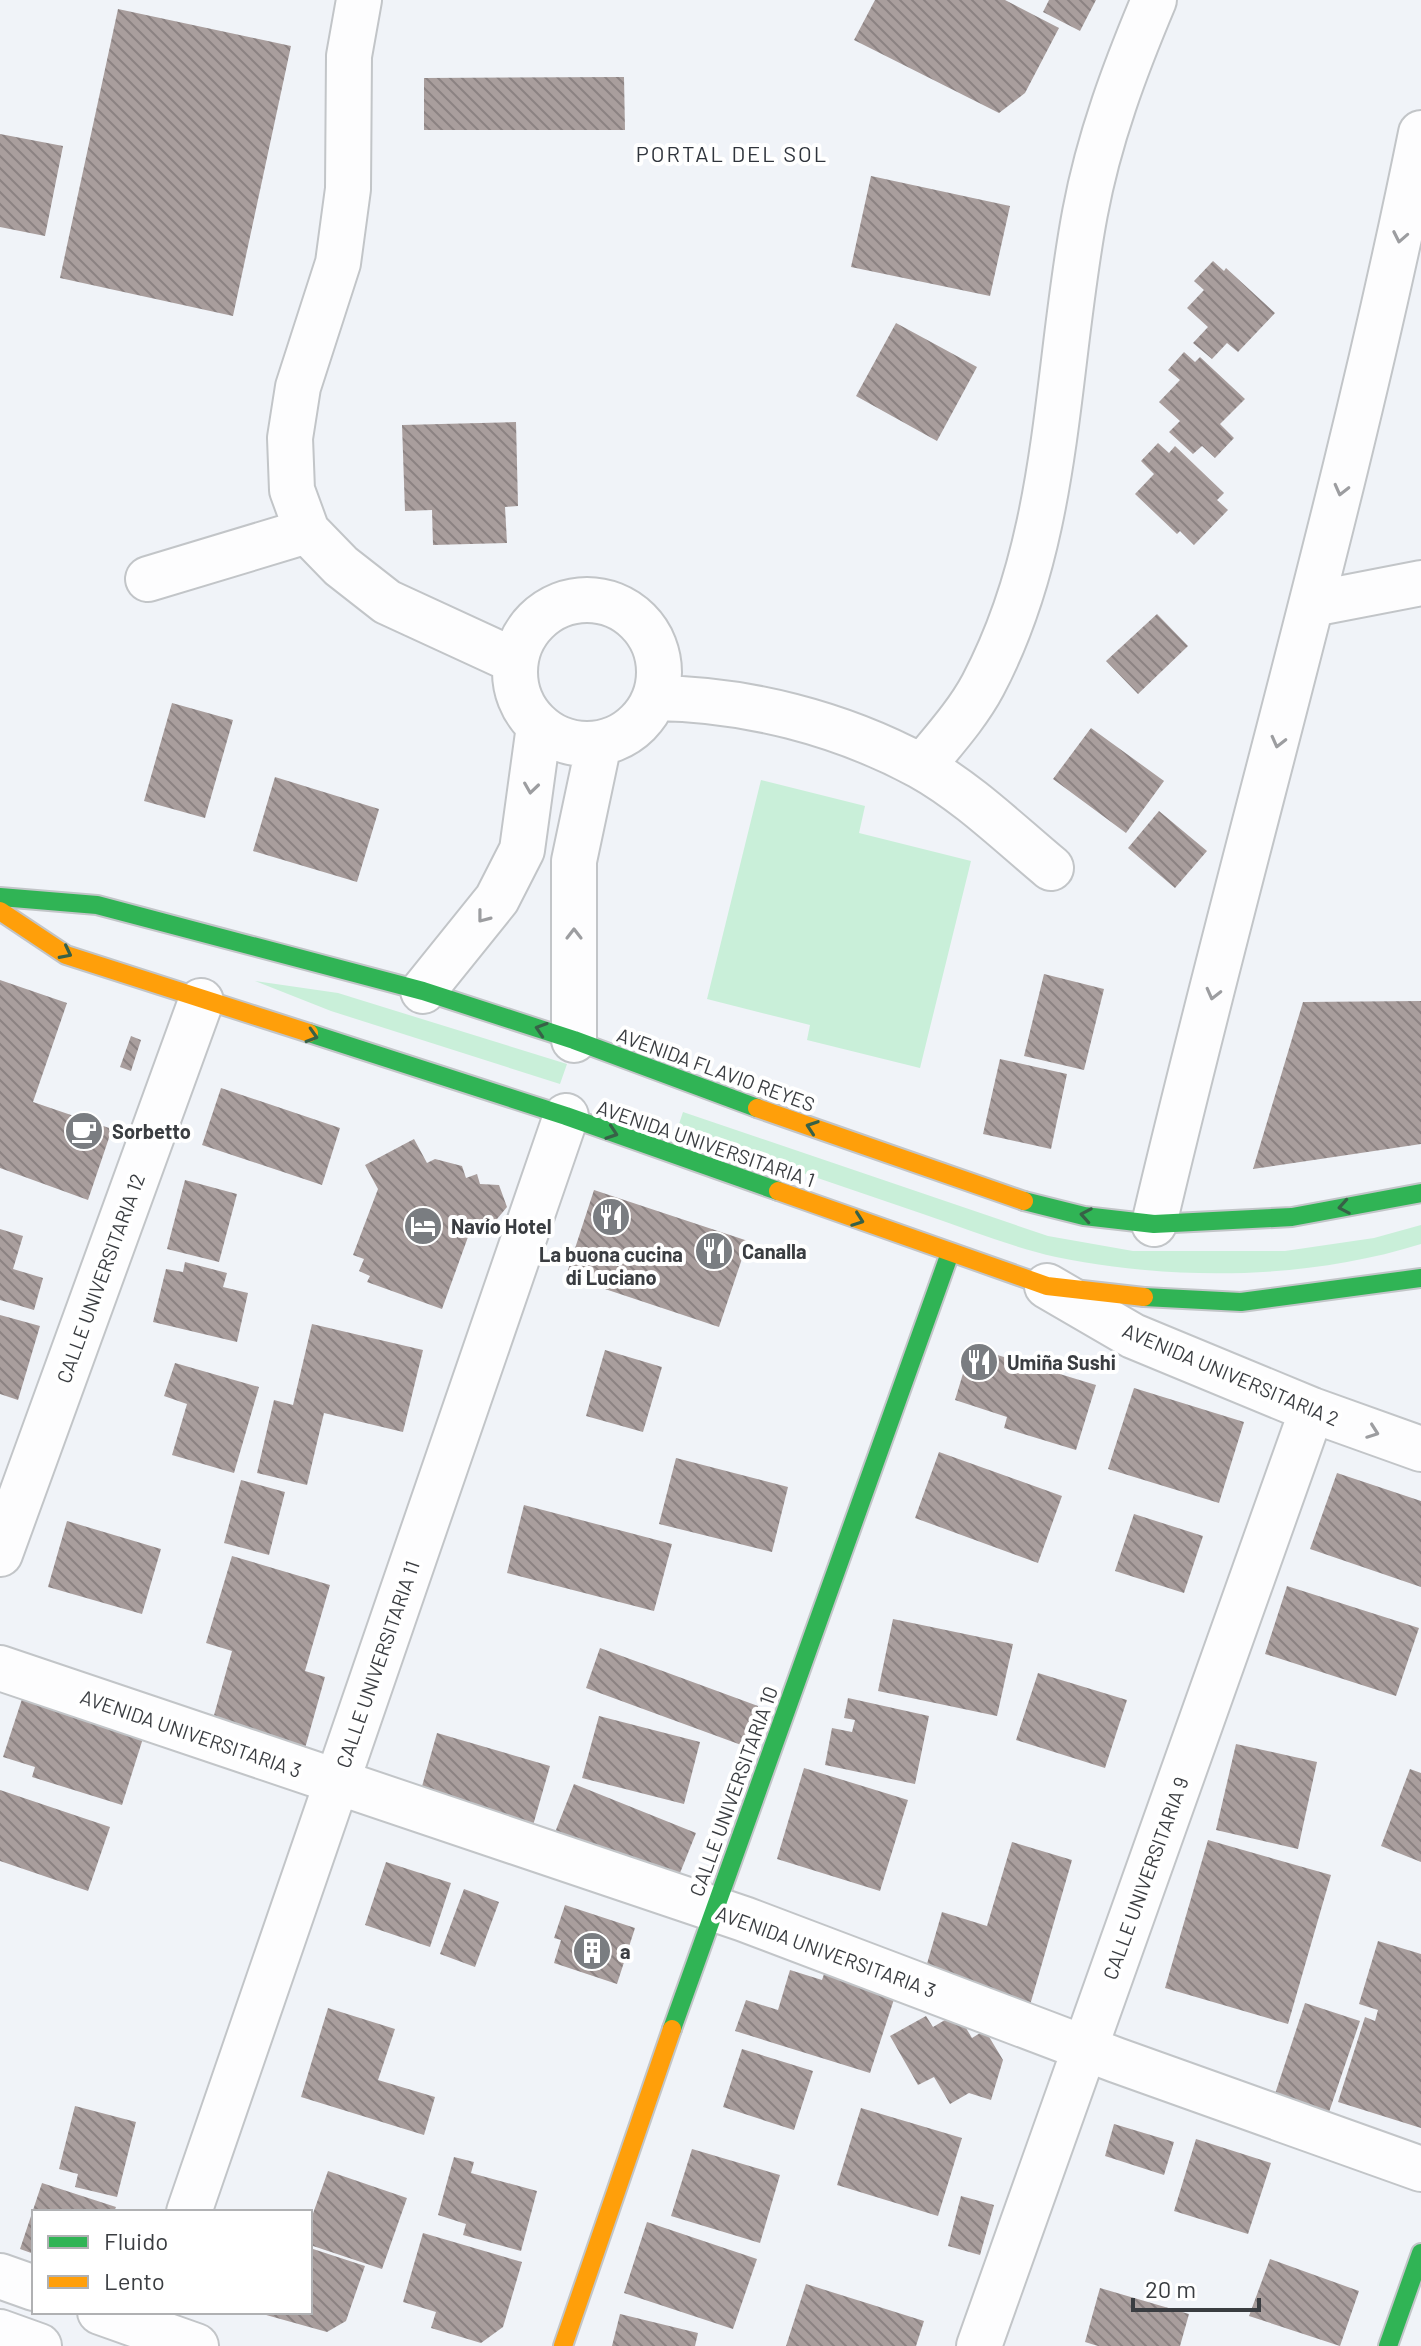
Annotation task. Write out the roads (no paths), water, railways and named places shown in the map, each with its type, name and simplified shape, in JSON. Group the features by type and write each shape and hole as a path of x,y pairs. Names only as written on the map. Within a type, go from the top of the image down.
{"main road":[{"name":"AVENIDA FLAVIO REYES","path":"0,897 97,905 423,991 574,1040 1022,1200 1084,1216 1154,1224 1292,1217 1421,1193"},
{"name":"AVENIDA UNIVERSITARIA 1","path":"0,911 66,955 201,1001 566,1116 1047,1286 1159,1299 1241,1302 1421,1278"},
{"name":"CALLE UNIVERSITARIA 10","path":"563,2346 713,1910 950,1253"},
{"path":"1388,2346 1421,2253"}],"street":[{"path":"359,0 349,56 348,189 338,263 298,387 290,438 292,490 307,531 341,566 387,602 515,661"},
{"path":"922,767 982,687 1028,577 1047,501 1091,182 1122,76 1154,0"},
{"path":"1154,1224 1313,604 1388,296 1421,133"},
{"path":"148,579 307,531"},
{"path":"1313,604 1421,583"},
{"path":"581,599 602,601 622,608 639,621 651,637 658,657 660,678 655,698 638,723 613,740 578,743 558,738 539,726 524,708 516,686 515,661 527,630 542,614 581,599"},
{"path":"655,698 746,704 843,734 922,767 1051,868"},
{"path":"423,991 497,899 522,850 539,726"},
{"path":"574,1040 574,861 599,743"},
{"path":"522,850 574,861"},
{"name":"CALLE UNIVERSITARIA 12","path":"0,1554 201,1001"},
{"name":"CALLE UNIVERSITARIA 11","path":"190,2210 566,1116"},
{"name":"AVENIDA UNIVERSITARIA 2","path":"1047,1286 1133,1336 1312,1410 1421,1449"},
{"name":"CALLE UNIVERSITARIA 9","path":"979,2346 1312,1410"},
{"name":"AVENIDA UNIVERSITARIA 3","path":"0,1668 713,1910 1421,2169"},
{"path":"0,2276 32,2287"},
{"path":"106,2314 196,2346"},
{"path":"0,2332 39,2346"}],"place":[{"name":"Sorbetto","path":"84,1131"},
{"name":"La buona cucina di Luciano","path":"611,1217"},
{"name":"Navío Hotel","path":"423,1226"},
{"name":"Canalla","path":"714,1251"},
{"name":"Umiña Sushi","path":"979,1362"},
{"name":"a","path":"592,1951"}],"district":[{"name":"PORTAL DEL SOL","path":"732,153"}]}
